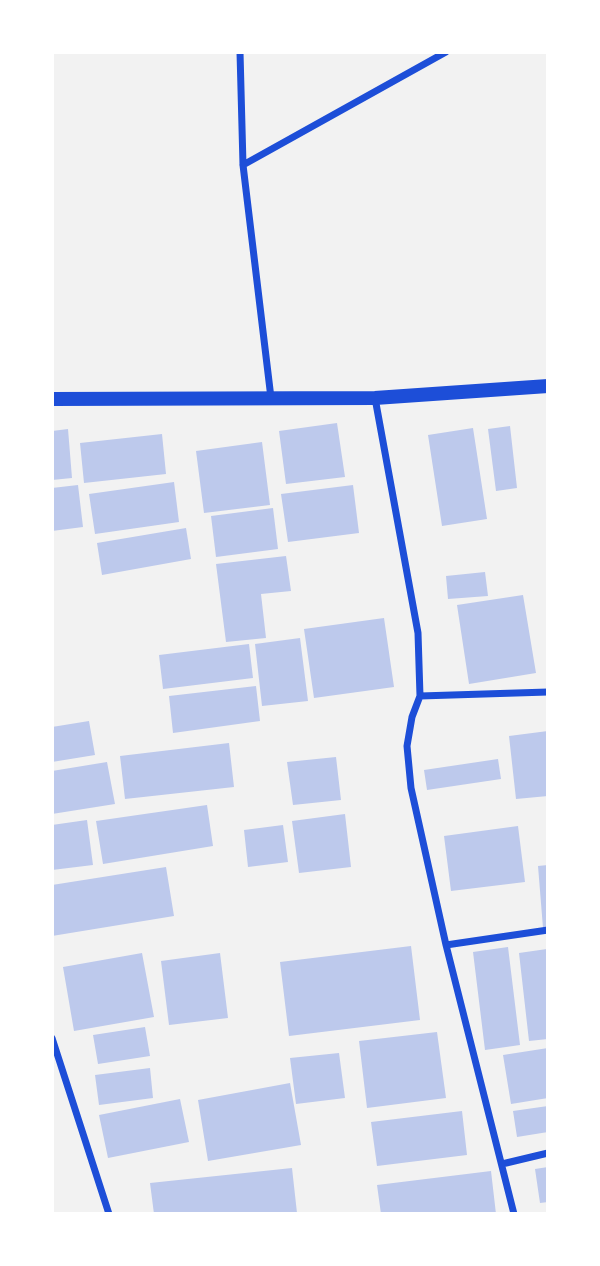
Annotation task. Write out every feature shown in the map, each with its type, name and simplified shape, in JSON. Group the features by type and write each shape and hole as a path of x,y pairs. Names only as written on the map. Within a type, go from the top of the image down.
{"main road":[{"path":"52,399 375,398 548,386"}],"street":[{"path":"240,52 243,165 271,398"},
{"path":"243,165 446,52"},
{"path":"375,398 418,633 420,696 412,717 407,746 408,766 446,945 514,1213"},
{"path":"420,696 548,692"},
{"path":"446,945 548,930"},
{"path":"52,1038 109,1213"},
{"path":"502,1164 548,1153"}],"building":[{"path":"337,423 345,477 286,484 279,431"},
{"path":"510,426 517,488 496,491 488,429"},
{"path":"473,428 487,519 442,526 428,435"},
{"path":"68,429 72,478 52,480 52,431"},
{"path":"162,434 166,474 84,483 80,443"},
{"path":"262,442 270,505 204,513 196,451"},
{"path":"174,482 179,522 95,534 89,494"},
{"path":"78,485 83,527 52,531 52,488"},
{"path":"353,485 359,533 288,542 281,494"},
{"path":"273,508 278,549 216,557 211,516"},
{"path":"186,528 191,559 102,575 97,543"},
{"path":"286,556 291,591 261,594 266,638 226,642 216,564"},
{"path":"485,572 488,596 448,599 446,576"},
{"path":"523,595 536,673 469,684 457,605"},
{"path":"384,618 394,687 314,698 304,629"},
{"path":"300,638 308,701 262,706 255,644"},
{"path":"249,644 253,678 163,689 159,655"},
{"path":"256,686 260,721 173,733 169,696"},
{"path":"89,721 95,755 52,762 52,727"},
{"path":"548,731 548,796 516,799 509,736"},
{"path":"229,743 234,787 125,799 120,756"},
{"path":"336,757 341,800 293,805 287,762"},
{"path":"498,759 501,779 427,790 424,770"},
{"path":"107,762 115,804 52,814 52,771"},
{"path":"207,805 213,846 103,864 96,821"},
{"path":"345,814 351,867 299,873 292,821"},
{"path":"87,820 93,865 52,870 52,825"},
{"path":"283,825 288,862 248,867 244,830"},
{"path":"518,826 525,882 451,891 444,836"},
{"path":"548,865 548,927 543,928 538,866"},
{"path":"166,867 174,916 52,936 52,885"},
{"path":"411,946 420,1020 289,1036 280,962"},
{"path":"508,947 520,1045 485,1050 473,952"},
{"path":"547,949 548,1039 529,1041 519,953"},
{"path":"142,953 154,1017 74,1031 63,967"},
{"path":"220,953 228,1018 169,1025 161,961"},
{"path":"145,1027 150,1056 98,1064 93,1035"},
{"path":"437,1032 446,1098 367,1108 359,1041"},
{"path":"548,1048 548,1098 511,1104 503,1055"},
{"path":"339,1053 345,1098 296,1104 290,1058"},
{"path":"150,1068 153,1098 99,1105 95,1075"},
{"path":"290,1083 301,1145 208,1161 198,1100"},
{"path":"180,1099 189,1142 108,1158 99,1115"},
{"path":"548,1106 548,1132 517,1137 513,1111"},
{"path":"462,1111 467,1155 377,1166 371,1122"},
{"path":"548,1167 548,1202 540,1203 535,1169"},
{"path":"292,1168 297,1213 154,1214 150,1183"},
{"path":"491,1171 496,1214 381,1214 377,1185"}]}
